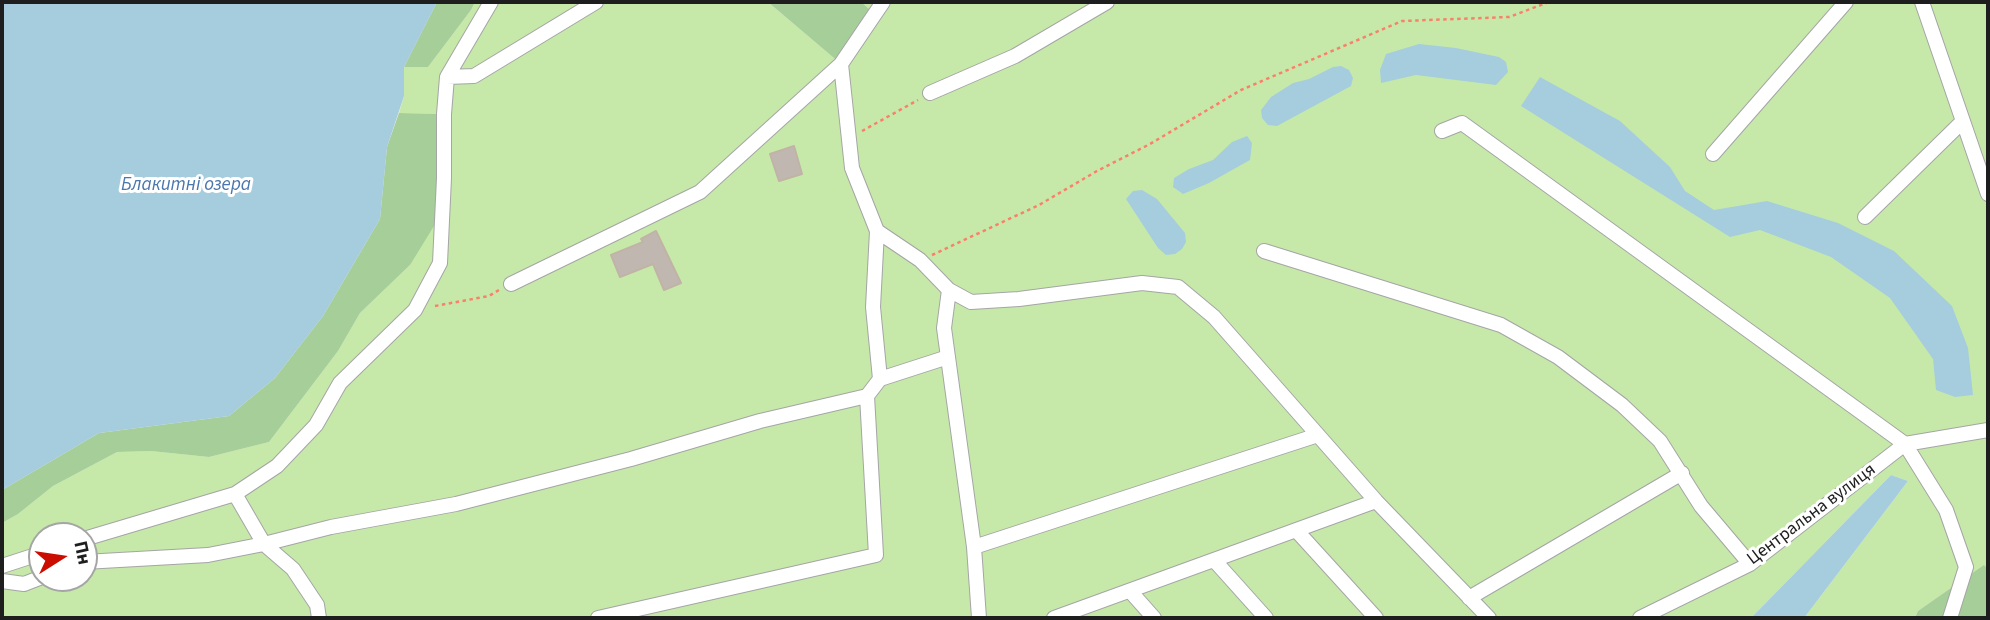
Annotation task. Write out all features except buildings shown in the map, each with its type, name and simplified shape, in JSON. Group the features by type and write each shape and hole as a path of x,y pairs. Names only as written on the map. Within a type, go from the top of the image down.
{"street":[{"path":"98,535 234,494 277,466 316,425 340,383 415,310 440,263 447,77 491,2"},
{"path":"447,77 474,76 596,2"},
{"path":"511,284 700,191 841,64 883,2"},
{"path":"930,93 1016,56 1107,2"},
{"path":"1713,154 1846,2"},
{"path":"1923,2 1963,121 1982,157 1988,194"},
{"path":"841,64 852,168 877,230 873,307 880,379"},
{"path":"1865,217 1963,121"},
{"path":"1442,131 1462,123 1905,444 1946,510 1966,567 1950,618"},
{"path":"877,230 920,260 949,290 971,302 1019,299 1142,283 1178,287 1214,317 1376,501 1489,618"},
{"path":"1264,251 1502,325 1559,357 1622,405 1660,441 1702,506 1750,564"},
{"path":"949,290 944,328 974,547 979,618"},
{"path":"98,561 208,555 331,527 456,504 631,460 760,421 867,396 880,379 948,357"},
{"path":"598,618 876,555 867,396"},
{"name":"Центральна вулиця","path":"1640,618 1750,564 1905,444 1988,430"},
{"path":"974,547 1318,435"},
{"path":"1469,598 1682,473"},
{"path":"234,494 264,544 293,569 317,605 319,618"},
{"path":"1054,618 1376,501"},
{"path":"1296,530 1376,618"},
{"path":"2,566 28,558"},
{"path":"1214,560 1266,618"},
{"path":"2,581 28,582"},
{"path":"1130,591 1154,618"}],"path":[{"path":"920,260 1040,205 1241,90 1402,21 1509,17 1549,2"},
{"path":"848,139 930,93"},
{"path":"415,310 489,296 511,284"}],"green space":[{"path":"437,2 475,2 428,67 404,67"},
{"path":"475,2 768,2 841,64 875,14 861,2 1988,2 1988,569 1984,566 1918,611 1915,618 1804,618 1908,481 1891,475 1751,618 2,618 2,523 18,514 53,486 117,452 151,451 209,457 269,442 338,351 360,313 410,265 438,114 399,113 404,96 404,67 428,67"},
{"path":"768,2 861,2 875,14 841,64"},
{"path":"399,113 438,114 437,221 410,265 360,313 338,351 269,442 209,457 151,451 117,452 53,486 18,514 2,523 2,490 99,433 229,416 275,378 323,316 380,219 387,147"},
{"path":"1984,565 1988,569 1988,618 1915,618 1918,611"}],"water":[{"name":"Блакитні озера","path":"2,2 437,2 404,67 404,96 387,147 380,219 323,316 275,378 229,416 99,433 2,490"},
{"path":"1419,44 1499,57 1506,62 1508,72 1496,85 1416,75 1381,83 1380,70 1386,54"},
{"path":"1341,66 1349,70 1353,78 1351,86 1277,126 1268,125 1262,118 1261,110 1271,97 1293,83"},
{"path":"1540,77 1620,121 1670,167 1685,191 1714,210 1767,201 1838,223 1894,251 1952,306 1968,348 1973,395 1955,397 1936,390 1933,359 1890,298 1831,257 1760,230 1730,237 1521,106"},
{"path":"1247,136 1252,143 1250,160 1183,194 1173,187 1174,178 1213,160 1232,142"},
{"path":"1142,190 1157,199 1185,233 1186,242 1175,254 1166,255 1158,248 1126,199 1133,191"},
{"path":"1891,475 1908,481 1804,618 1751,618"}]}
